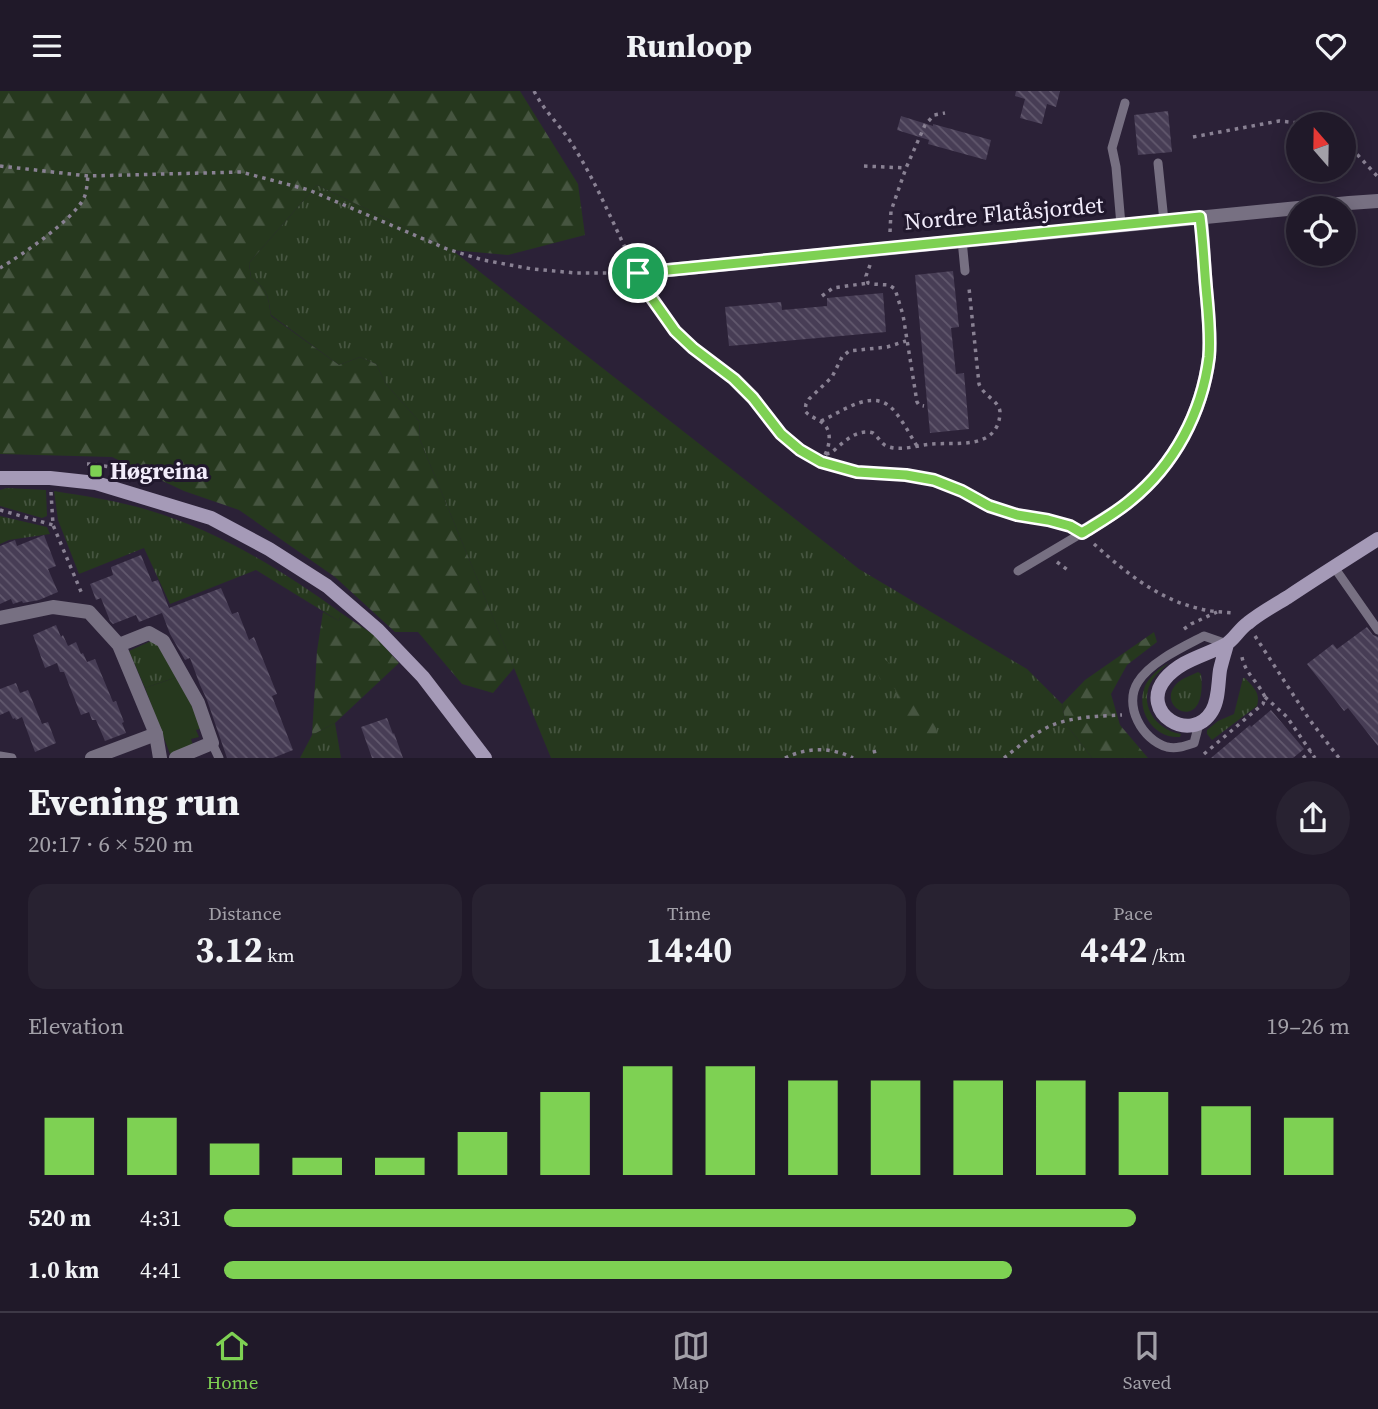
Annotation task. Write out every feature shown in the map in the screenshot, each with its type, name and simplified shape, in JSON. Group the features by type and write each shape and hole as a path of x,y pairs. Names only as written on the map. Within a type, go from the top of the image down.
{"street":[{"name":"Nordre Flatåsjordet","path":"638,273 1378,201"},
{"path":"1082,533 1131,500 1160,471 1181,442 1194,415 1204,385 1209,355 1209,321 1200,217"},
{"path":"0,478 96,482 211,518 269,549 327,586 378,629 423,677 485,758"},
{"path":"1227,644 1212,712 1199,724 1186,726 1173,723 1164,716 1157,694 1171,673 1251,629 1334,567 1378,539"},
{"path":"0,618 53,607 89,612 119,645 156,734 160,758"},
{"path":"119,645 149,633 163,641 198,703 212,743 176,758"},
{"path":"92,758 156,734"}],"lane":[{"name":"Nordre Flatåsjordet","path":"1121,225 1112,148 1125,103"},
{"path":"1158,163 1164,221"},
{"path":"962,240 965,271"},
{"path":"1018,571 1082,533"},
{"path":"1334,567 1378,631"},
{"path":"1199,724 1194,743 1181,748 1160,744 1150,737 1136,718 1133,707 1134,689 1148,670 1204,636 1227,644"},
{"path":"212,743 219,758"},
{"path":"0,756 12,758"}],"path":[{"path":"534,91 571,143 652,299 675,331 734,379 753,398 781,434 800,450 821,462 857,472 934,480 989,506 1070,526 1082,533 1112,561 1168,598 1201,609 1238,613 1309,719 1339,758"},
{"name":"Nordre Flatåsjordet","path":"892,247 891,211 906,168 925,125 934,115 945,113"},
{"path":"1193,137 1286,122"},
{"path":"1356,153 1378,177"},
{"path":"0,166 88,176 241,172 309,190 447,249 483,260 576,273 638,273"},
{"path":"864,166 906,168"},
{"path":"0,268 19,257 73,213 85,196 88,176"},
{"path":"863,250 873,260 866,276 868,283"},
{"path":"822,296 833,288 868,283 889,285 895,289 903,315 917,402 924,407"},
{"path":"826,454 856,434 867,431 889,448 973,442 988,436 998,423 999,405 985,395 979,384 969,288"},
{"path":"821,462 830,437 827,427 807,414 806,404 832,377 838,363 846,354 854,350 887,347 906,341"},
{"path":"821,421 854,404 880,400 894,410 917,446"},
{"path":"79,465 93,464 132,471"},
{"path":"50,478 53,525 89,612"},
{"path":"0,510 53,525"},
{"path":"1249,640 1251,629"},
{"path":"1244,645 1241,658 1246,670 1261,687 1265,697 1287,717 1315,758"},
{"path":"1194,743 1203,755 1263,704 1265,697"},
{"path":"1003,758 1037,733 1057,724 1122,715"},
{"path":"785,758 819,749 832,750 853,758"},
{"path":"874,750 876,758"},
{"path":"1303,758 1311,751"}],"green space":[{"path":"0,91 520,91 578,184 585,235 508,255 452,250 317,185 249,263 251,278 266,294 271,316 339,365 360,357 376,364 386,384 419,421 420,440 514,668 493,693 462,684 418,632 395,632 335,577 239,510 184,491 112,457 0,454"},
{"path":"317,185 452,250 859,569 1027,669 1062,704 1066,724 1092,758 551,758 420,440 419,421 386,384 376,364 360,357 339,365 271,315 266,293 251,278 249,263"},
{"path":"0,490 46,490 47,516 42,518 0,506"},
{"path":"54,491 137,507 225,540 296,582 341,613 339,621 256,570 170,604 144,548 79,574 58,520"},
{"path":"0,516 47,527 50,534 9,540 0,544"},
{"path":"323,612 339,621 341,613 374,635 399,663 335,723 312,735 317,651"},
{"path":"1154,632 1157,642 1127,665 1111,694 1120,725 1148,758 1092,758 1066,724 1062,704 1085,680"},
{"path":"151,641 159,646 177,677 145,688 129,651"},
{"path":"884,659 896,668 936,722 936,734 923,737 900,715 895,689 880,679 874,665"},
{"path":"1169,663 1155,677 1149,688 1148,706 1156,721 1181,734 1180,737 1162,733 1155,728 1149,722 1143,705 1147,682"},
{"path":"1198,672 1201,674 1201,693 1197,705 1191,711 1177,709 1171,696 1174,687"},
{"path":"177,677 203,728 196,730 199,737 191,739 193,745 170,754 145,688"},
{"path":"1243,678 1256,691 1257,706 1212,740 1207,730 1218,721 1234,714"},
{"path":"335,723 341,758 300,758 312,735"}],"building":[{"path":"1016,91 1060,91 1056,107 1047,104 1042,124 1020,118 1025,99 1015,96"},
{"path":"1168,111 1172,152 1138,155 1134,115"},
{"path":"901,116 991,140 986,160 928,144 929,140 897,130"},
{"path":"953,271 959,327 951,328 956,374 964,373 969,429 930,433 915,275"},
{"path":"883,293 886,332 729,346 725,307 781,302 782,310 827,306 827,298"},
{"path":"44,535 56,566 48,569 58,592 39,600 13,604 11,599 0,604 0,546 15,540 17,546"},
{"path":"141,555 152,582 158,580 169,608 221,588 232,614 238,612 249,640 254,637 277,694 272,696 293,750 273,758 227,758 190,658 185,660 162,613 139,622 136,615 113,624 110,621 101,598 96,600 90,584 113,575 111,567"},
{"path":"56,625 68,646 76,642 87,662 95,659 113,702 116,701 126,733 105,741 96,720 92,720 89,712 81,715 64,672 60,672 57,663 45,668 33,635"},
{"path":"1367,627 1378,637 1378,746 1348,708 1344,711 1307,664 1333,644 1337,649"},
{"path":"16,683 20,693 28,690 42,724 48,722 56,743 35,752 22,717 13,719 9,711 0,715 0,689"},
{"path":"1271,710 1304,749 1293,758 1211,758 1250,725 1251,727"},
{"path":"387,718 403,758 372,758 361,727"}],"place":[{"name":"Høgreina","path":"96,471"}],"route":[{"path":"1200,217 1209,321 1209,355 1204,385 1181,442 1160,471 1131,500 1082,533 1070,526 989,506 934,480 839,468 800,450 781,434 753,398 734,379 675,331 646,290 638,273 1200,217"}]}
